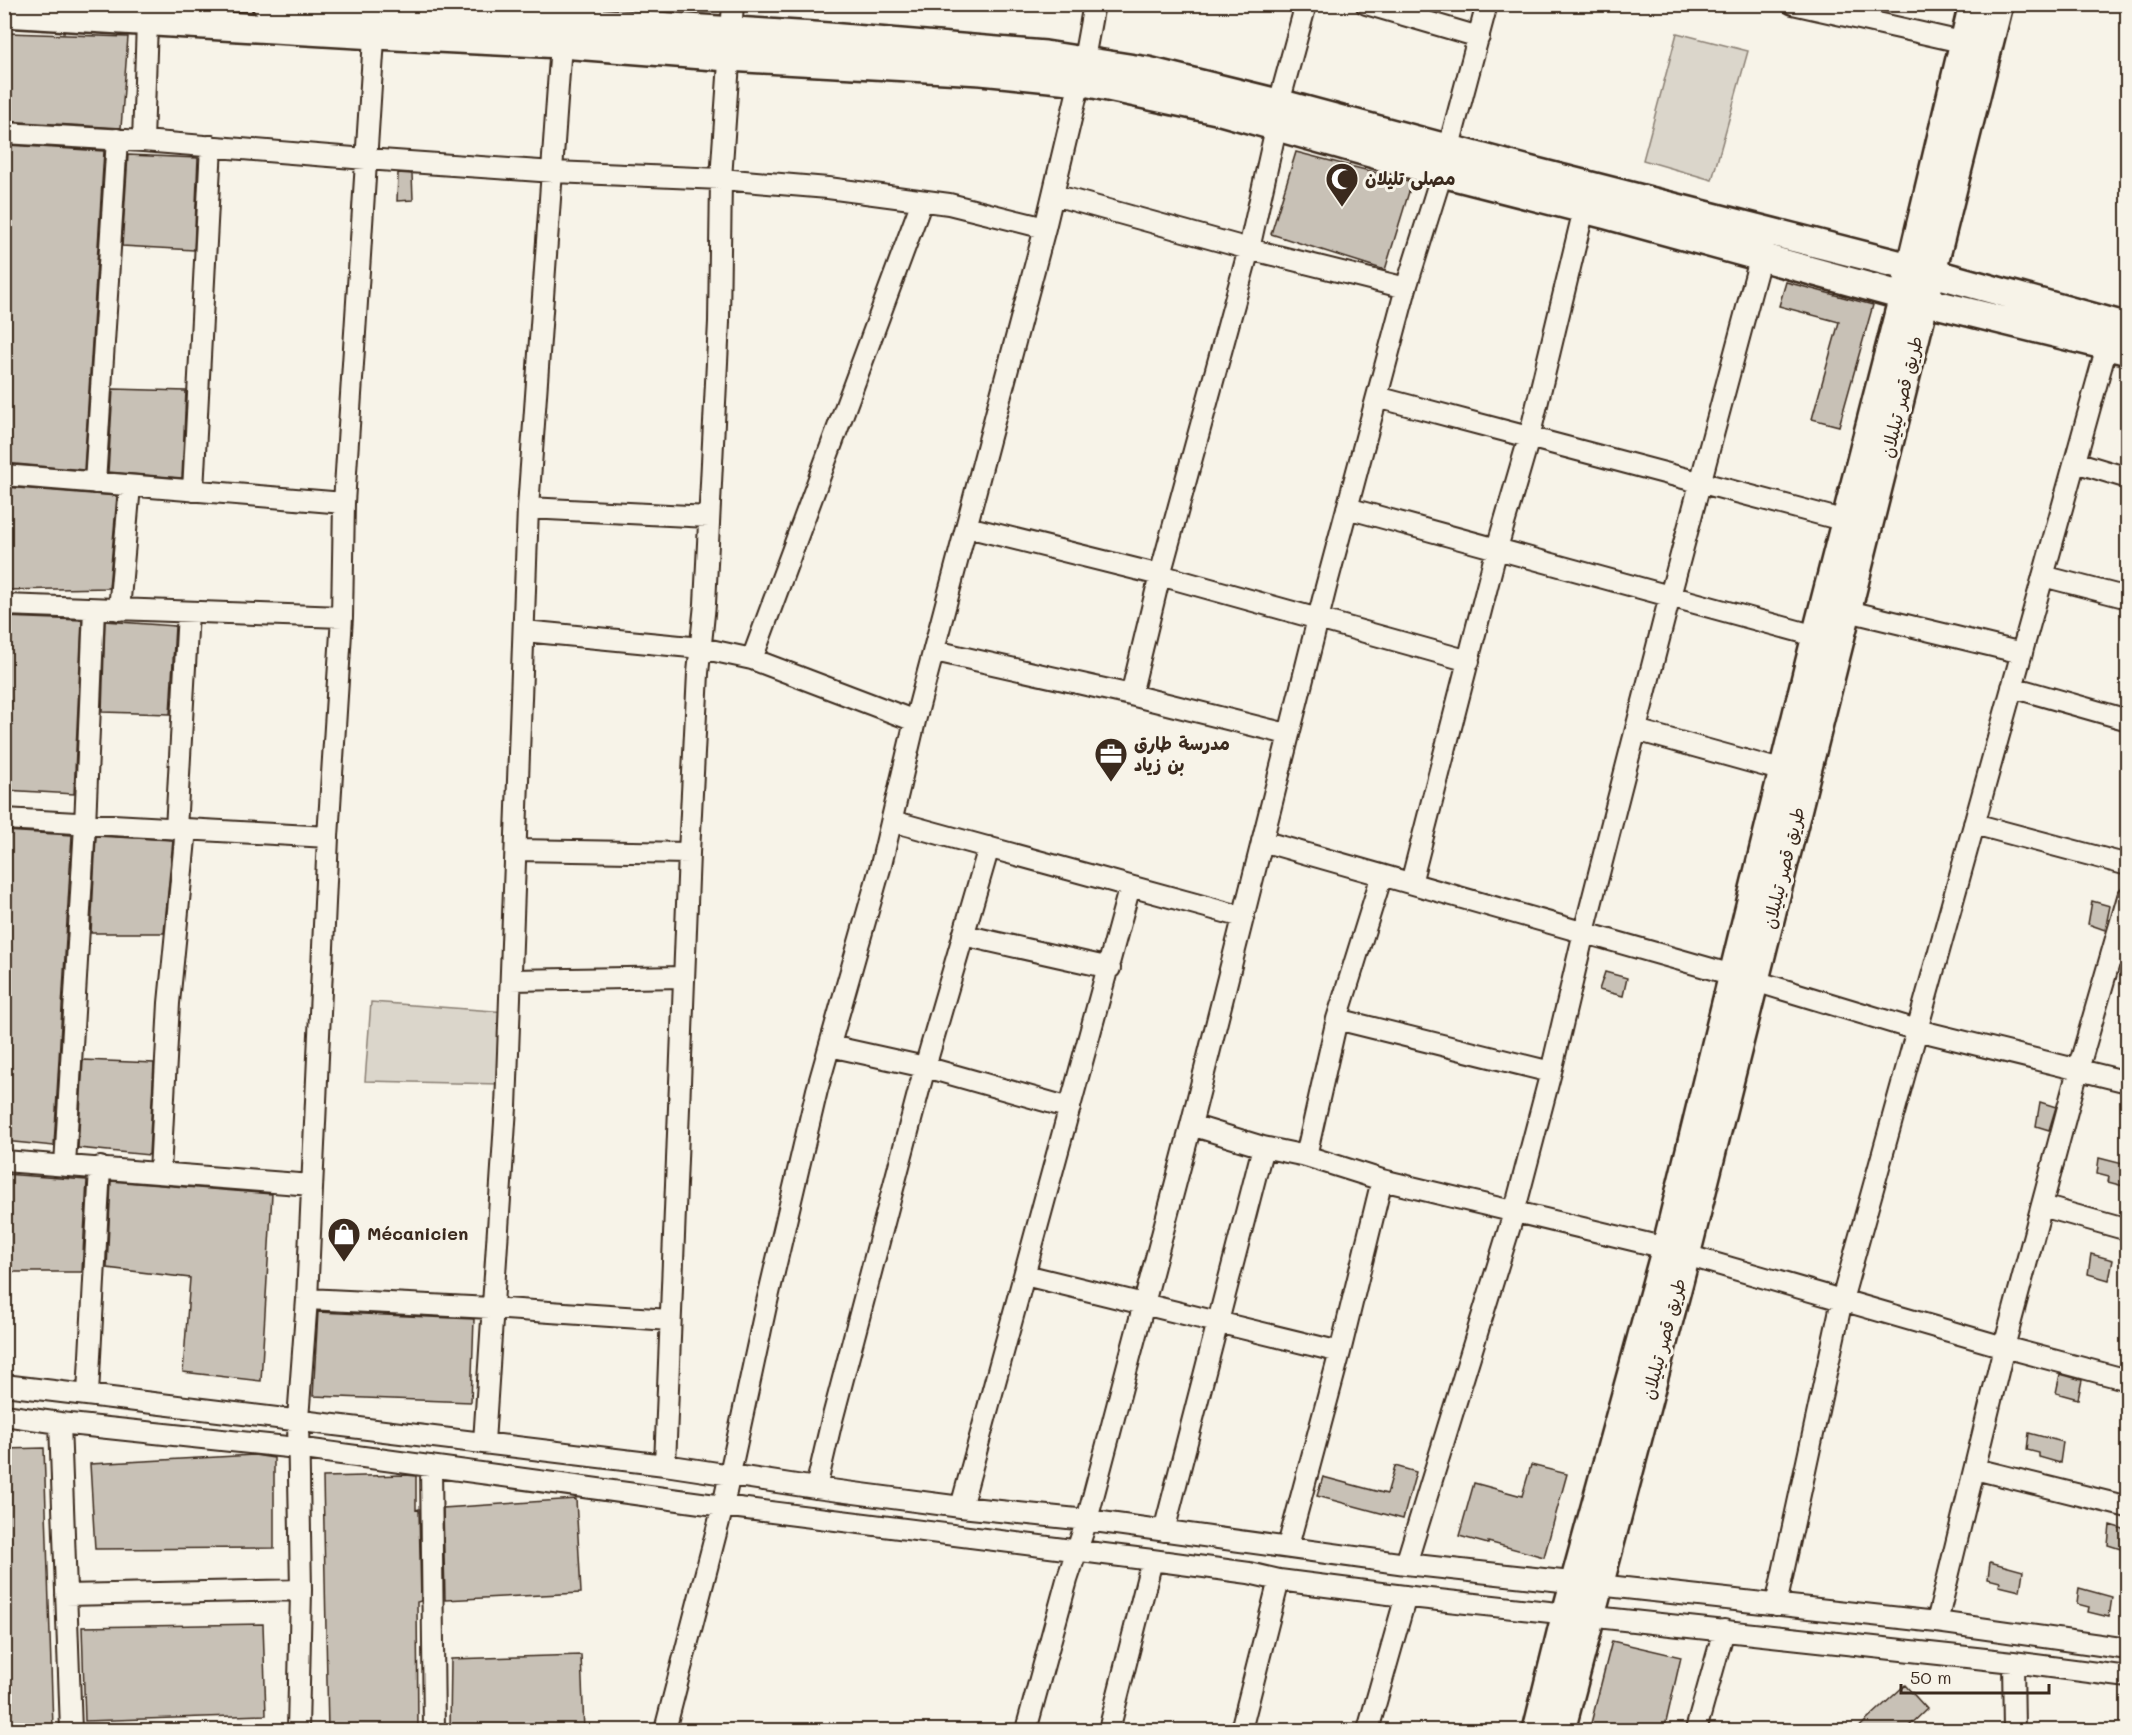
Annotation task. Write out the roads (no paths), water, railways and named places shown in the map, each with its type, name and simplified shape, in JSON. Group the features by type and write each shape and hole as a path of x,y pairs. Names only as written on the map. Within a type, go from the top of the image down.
{"main road":[{"path":"266,4 349,7 375,23 435,12 729,45"},
{"name":"طريق قصر تيليلان","path":"1973,4 1976,45"},
{"name":"طريق قصر تيليلان","path":"1537,1731 1578,1614 1676,1252 1744,978 1848,611 1914,299 1976,45 1999,4"},
{"path":"4,13 147,22 375,23 561,44 729,45 841,38 1034,54 1082,71 1148,71 1277,116 1764,244 1914,299 2117,348"},
{"path":"1444,161 1584,209 1764,244 1921,271 2127,327"},
{"name":"طريق قصر تيليلان","path":"1744,978 1784,771 1816,636 1846,521 1914,299"},
{"name":"طريق قصر تيليلان","path":"1561,1731 1578,1614"}],"street":[{"path":"665,1465 689,853 709,517 719,322 722,179 733,4"},
{"path":"665,1731 723,1506 765,1306 830,1046 892,821 915,721 1054,195 1082,71 1094,4"},
{"path":"1131,695 1160,575 1249,249 1277,116 1306,4"},
{"path":"1366,4 1479,37"},
{"path":"1026,1731 1067,1580 1087,1520 1144,1305 1287,735 1320,618 1347,508 1406,288 1487,4"},
{"path":"1793,4 1828,9 1976,45"},
{"path":"143,141 147,22"},
{"path":"298,1731 301,1590 298,1419 307,1299 328,837 342,617 344,503 375,23"},
{"path":"484,1442 506,1107 528,508 554,172 561,44"},
{"path":"4,133 117,139 554,172 722,179 828,188 949,204 1045,228"},
{"path":"95,483 117,139"},
{"path":"193,491 211,146"},
{"path":"1054,195 1249,249 1406,288"},
{"path":"752,658 922,201"},
{"path":"1411,883 1497,548 1529,438 1584,209"},
{"path":"1406,1564 1514,1212 1670,596 1764,244"},
{"path":"1776,1605 1842,1300 2075,462 2117,348"},
{"path":"1377,397 1846,521"},
{"path":"2075,462 2127,478"},
{"path":"4,475 344,503"},
{"path":"119,610 130,486"},
{"path":"528,508 709,517"},
{"path":"1347,508 1816,636"},
{"path":"967,527 1160,575 1469,661"},
{"path":"2043,576 2127,598"},
{"path":"4,605 342,617"},
{"path":"65,1165 85,825 94,609"},
{"path":"1848,611 2022,653"},
{"path":"160,1172 181,829 188,612"},
{"path":"524,631 701,648 752,658 915,721"},
{"path":"935,651 1131,695 1287,735"},
{"path":"2012,687 2127,720"},
{"path":"1636,730 1784,771"},
{"path":"4,819 328,837"},
{"path":"892,821 1243,917"},
{"path":"1974,824 2127,865"},
{"path":"1262,841 1744,978 1917,1030 2127,1082"},
{"path":"816,1488 925,1067 989,847"},
{"path":"516,850 689,853"},
{"path":"1306,1156 1337,1018 1382,875"},
{"path":"961,1507 1110,968 1130,886"},
{"path":"1937,1622 2004,1347 2078,1070 2119,960 2127,897"},
{"path":"963,934 1110,968"},
{"path":"511,980 684,977"},
{"path":"1337,1018 1551,1072"},
{"path":"830,1046 925,1067 1070,1108"},
{"path":"1191,1125 1306,1156 1382,1180 1676,1252 2004,1347 2127,1380"},
{"path":"1164,1532 1216,1322 1263,1146"},
{"path":"4,1161 312,1185"},
{"path":"88,1394 100,1167"},
{"path":"1288,1546 1340,1352 1382,1180"},
{"path":"2042,1206 2127,1230"},
{"path":"1024,1275 1340,1352"},
{"path":"307,1299 670,1320"},
{"path":"4,1385 665,1465 816,1488 961,1507 1087,1520 1406,1564 1937,1622 2127,1649"},
{"path":"4,1416 297,1448 723,1506 1152,1560 1279,1580 1406,1596 2013,1662 2127,1677"},
{"path":"60,1423 71,1731"},
{"path":"431,1466 434,1731"},
{"path":"1975,1469 2127,1507"},
{"path":"1109,1731 1152,1560"},
{"path":"1241,1731 1279,1580"},
{"path":"66,1595 301,1590"},
{"path":"1368,1731 1406,1596"},
{"path":"1696,1731 1724,1630"},
{"path":"2013,1662 2014,1731"}],"place":[{"name":"مصلى تليلان","path":"1342,208"},
{"name":"مدرسة طارق بن زياد","path":"1111,783"},
{"name":"Mécanicien","path":"344,1263"}]}
